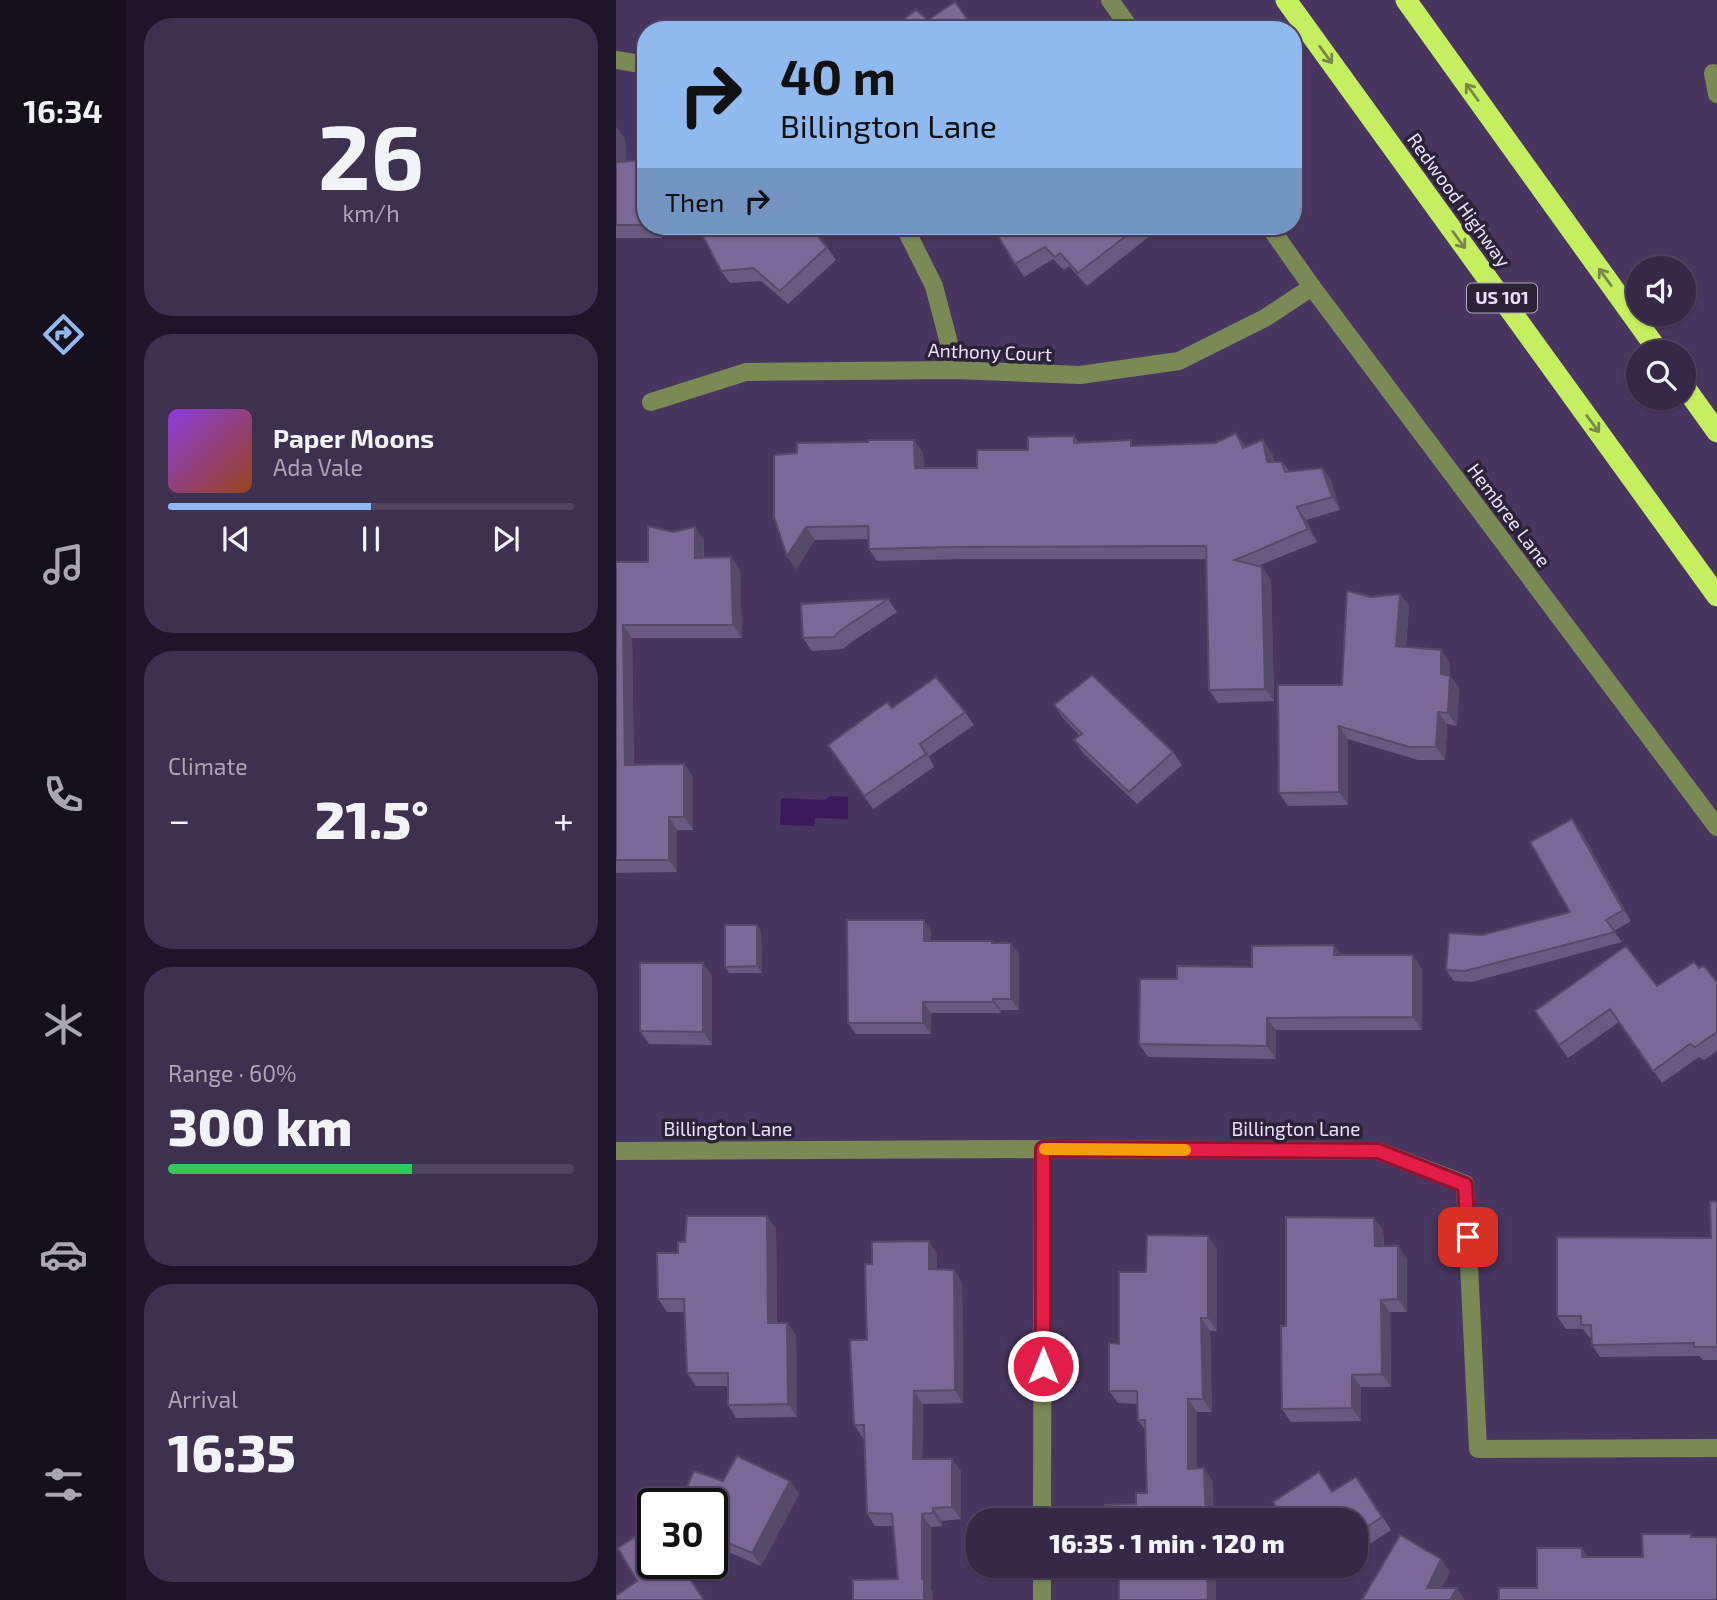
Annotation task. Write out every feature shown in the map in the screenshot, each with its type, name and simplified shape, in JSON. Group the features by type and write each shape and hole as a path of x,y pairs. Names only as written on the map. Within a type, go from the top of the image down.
{"highway":[{"name":"Redwood Highway","path":"1286,0 1301,21"},
{"path":"1405,0 1650,340"},
{"name":"Redwood Highway","path":"1302,22 1717,596"},
{"path":"1696,403 1717,432"}],"street":[{"path":"1110,0 1125,21"},
{"path":"616,60 637,64"},
{"path":"1713,73 1717,94"},
{"path":"908,235 934,286 956,370"},
{"name":"Hembree Lane","path":"1275,235 1717,827"},
{"name":"Anthony Court","path":"650,402 746,372 956,370 1080,375 1179,360 1265,318 1312,287"},
{"path":"1042,1508 1043,1149"},
{"name":"Billington Lane","path":"616,1151 1378,1151 1465,1185 1478,1449 1717,1448"},
{"path":"1042,1578 1042,1600"}],"shaded area":[{"path":"831,796 848,797 848,819 815,818 814,826 780,825 781,798 824,800"}],"building":[{"path":"955,2 969,21 901,21 916,10 928,20"},
{"path":"616,131 618,162 637,161 637,225 616,225"},
{"path":"817,235 827,247 780,291 753,268 721,271 703,236"},
{"path":"997,235 1127,235 1078,273 1060,253 1055,257 1045,247 1015,264"},
{"path":"1236,433 1243,448 1263,440 1267,462 1282,462 1285,472 1322,468 1332,497 1297,507 1308,529 1235,560 1262,567 1265,689 1209,690 1206,546 869,549 868,526 806,527 787,556 774,517 774,455 797,453 797,443 914,440 915,468 977,468 977,450 1028,450 1028,437 1074,436 1074,443 1131,440 1131,446 1215,443"},
{"path":"648,526 673,532 695,527 695,558 731,557 733,625 623,625 625,765 684,764 684,817 669,817 669,860 616,860 616,562 648,562"},
{"path":"1347,591 1371,597 1400,594 1396,646 1441,650 1441,674 1450,676 1448,713 1438,712 1436,747 1409,747 1339,726 1339,792 1279,793 1278,685 1342,685"},
{"path":"888,599 834,637 803,638 801,604"},
{"path":"1092,675 1173,752 1129,792 1074,740 1082,734 1054,705"},
{"path":"936,677 965,712 920,744 926,754 864,796 828,745 887,702 892,708"},
{"path":"1572,819 1623,910 1606,920 1615,932 1465,971 1446,970 1449,933 1482,935 1570,912 1530,842"},
{"path":"847,920 924,920 924,941 1011,943 1011,999 993,999 993,1002 923,1002 923,1023 848,1023"},
{"path":"725,925 757,925 757,966 725,967"},
{"path":"1334,945 1334,955 1413,955 1413,1017 1267,1018 1267,1046 1139,1044 1140,979 1177,979 1177,966 1252,967 1252,946"},
{"path":"1626,946 1657,986 1694,962 1699,968 1704,966 1717,982 1717,1032 1695,1047 1690,1044 1653,1071 1610,1009 1559,1045 1535,1011"},
{"path":"640,963 703,963 703,1032 640,1031"},
{"path":"1717,1201 1717,1347 1694,1347 1694,1343 1592,1345 1591,1325 1581,1325 1581,1316 1557,1316 1557,1237 1711,1238 1710,1202"},
{"path":"687,1216 767,1216 768,1323 787,1323 788,1404 728,1405 728,1373 687,1373 684,1299 658,1299 657,1253 678,1253 678,1242 685,1242"},
{"path":"1286,1217 1374,1218 1375,1246 1398,1246 1398,1299 1381,1300 1382,1374 1352,1375 1352,1408 1282,1409 1281,1326 1286,1326"},
{"path":"1147,1235 1208,1236 1208,1318 1201,1318 1203,1399 1188,1399 1188,1469 1204,1468 1206,1508 1105,1508 1105,1505 1136,1504 1136,1493 1147,1493 1145,1420 1138,1420 1137,1391 1109,1391 1109,1343 1119,1344 1119,1272 1146,1272"},
{"path":"929,1241 929,1269 954,1270 955,1390 914,1391 913,1459 952,1459 952,1507 933,1508 933,1513 922,1514 924,1600 853,1600 853,1580 898,1579 892,1514 867,1513 864,1425 854,1425 850,1340 867,1340 865,1264 872,1264 872,1242"},
{"path":"737,1456 790,1481 752,1553 728,1543 728,1488 687,1488 694,1471 723,1481"},
{"path":"1319,1472 1332,1492 1356,1477 1382,1517 1368,1526 1368,1508 1277,1508 1273,1502"},
{"path":"1642,1534 1717,1537 1717,1600 1499,1600 1499,1588 1537,1588 1537,1548 1582,1548 1582,1557 1643,1557"},
{"path":"1400,1535 1441,1559 1427,1588 1457,1588 1450,1600 1362,1600"},
{"path":"637,1536 637,1579 690,1579 704,1600 616,1600 616,1596 637,1581 618,1548"},
{"path":"1119,1578 1207,1578 1208,1600 1119,1600"}],"slow traffic":[{"path":"1045,1149 1185,1150"}],"route":[{"path":"1043,1366 1043,1149 1378,1151 1465,1185 1468,1237"}]}
